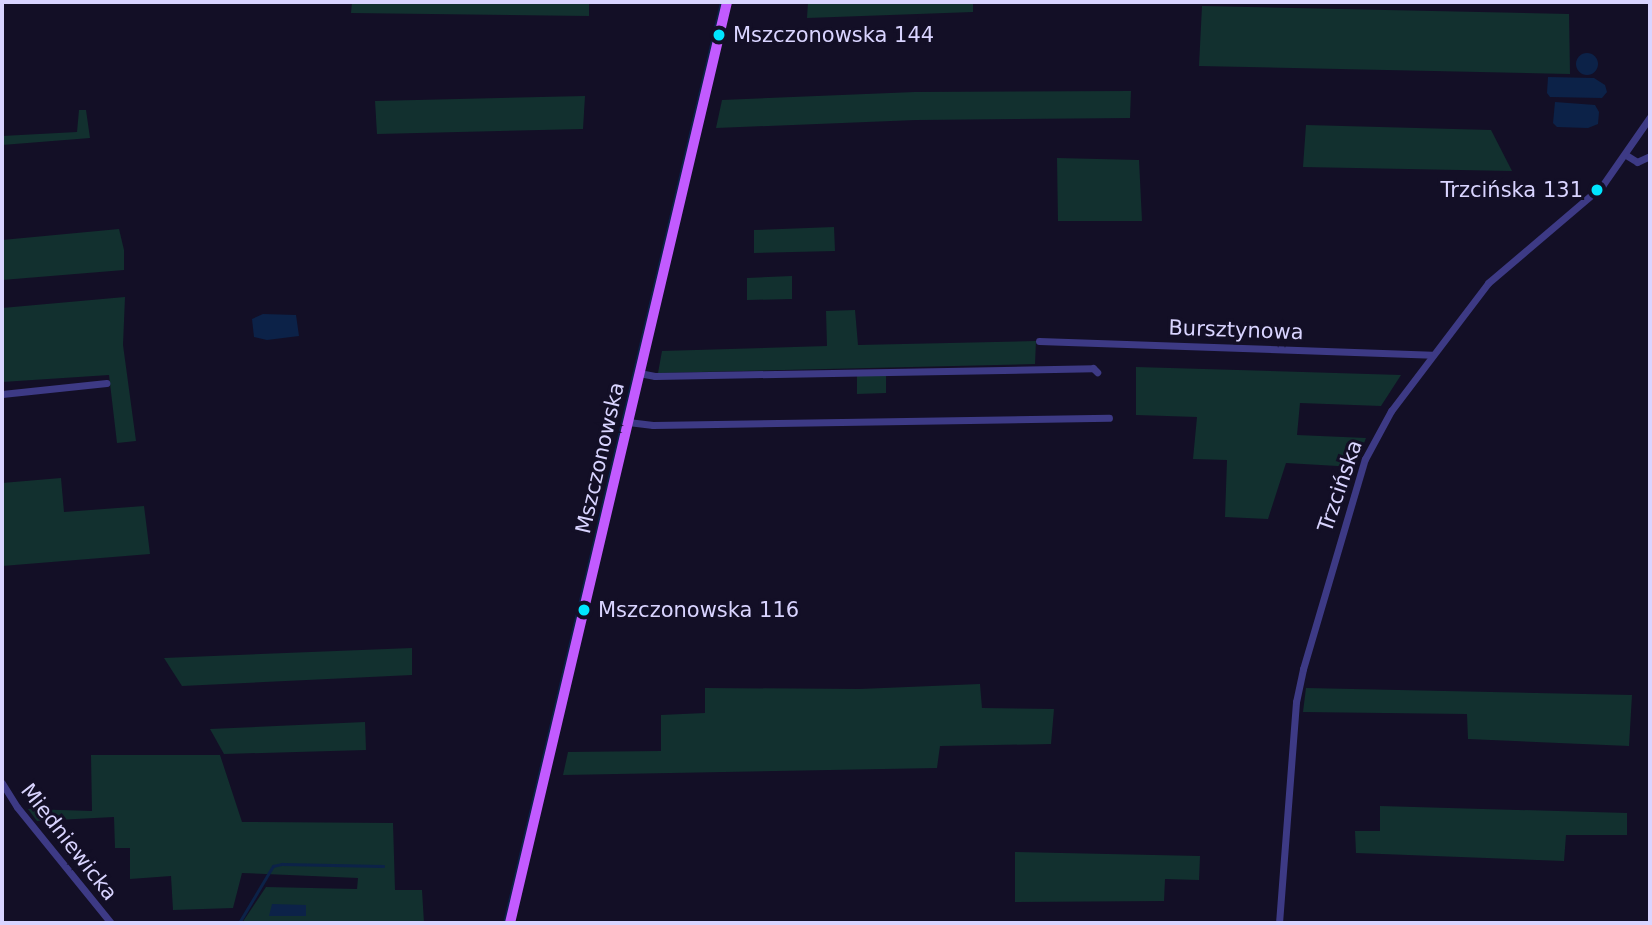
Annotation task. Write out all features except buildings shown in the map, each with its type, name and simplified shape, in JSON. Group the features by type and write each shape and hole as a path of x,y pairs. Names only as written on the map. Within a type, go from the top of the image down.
{"main road":[{"name":"Mszczonowska","path":"510,923 727,2"}],"street":[{"name":"Trzcińska","path":"1279,923 1297,702 1303,669 1365,459 1391,411 1488,283 1602,186 1650,117"},
{"path":"1626,155 1637,162 1650,156"},
{"name":"Bursztynowa","path":"1039,341 1432,355"},
{"path":"639,373 655,376 1080,368 1093,368 1097,372"},
{"path":"2,394 106,383"},
{"path":"628,422 653,425 1109,418"},
{"name":"Miedniewicka","path":"2,783 16,807 111,923"}],"green space":[{"path":"352,2 589,2 589,16 351,13"},
{"path":"808,2 973,2 973,12 807,18"},
{"path":"1202,6 1569,14 1570,74 1199,66"},
{"path":"1131,91 1130,118 916,120 716,128 722,100 915,92"},
{"path":"585,96 583,129 377,134 375,101"},
{"path":"79,110 86,110 90,138 2,145 2,136 77,132"},
{"path":"1306,125 1491,130 1512,171 1303,167"},
{"path":"1057,158 1139,160 1142,221 1058,221"},
{"path":"834,227 835,251 754,253 754,230"},
{"path":"119,229 124,250 124,270 2,280 2,240"},
{"path":"792,276 792,299 747,300 747,278"},
{"path":"125,297 123,345 136,441 117,443 109,375 2,382 2,308"},
{"path":"855,310 858,345 1036,341 1035,364 658,373 662,351 827,346 826,311"},
{"path":"1136,367 1401,375 1381,406 1300,403 1297,435 1366,438 1355,467 1286,463 1268,519 1225,517 1227,460 1193,459 1197,417 1136,415"},
{"path":"886,374 886,393 857,394 857,375"},
{"path":"61,478 64,512 144,506 150,554 2,566 2,483"},
{"path":"412,648 412,675 182,686 164,658"},
{"path":"980,684 982,708 1054,709 1051,744 940,746 937,768 563,775 568,752 661,751 661,715 705,713 705,688 860,689"},
{"path":"1306,688 1632,695 1629,746 1468,739 1467,714 1303,712"},
{"path":"365,722 366,750 224,754 210,729"},
{"path":"91,755 220,755 242,822 393,823 395,890 422,890 424,923 242,923 266,887 357,889 358,878 242,873 233,908 173,910 171,876 130,879 130,848 115,848 114,817 37,821 28,809 92,811"},
{"path":"1380,806 1627,813 1627,835 1566,835 1564,861 1356,853 1355,831 1380,831"},
{"path":"1015,852 1200,856 1199,880 1165,879 1164,901 1015,902"}],"water":[{"path":"1583,53 1591,53 1598,60 1598,68 1591,75 1583,75 1576,68 1576,60"},
{"path":"1548,77 1594,78 1605,85 1607,92 1602,98 1550,97 1547,93"},
{"path":"1555,102 1595,105 1599,112 1598,124 1588,128 1557,127 1553,123"},
{"path":"263,314 296,315 299,336 267,340 254,337 252,319"},
{"path":"272,904 306,905 306,916 269,916"}],"waterway":[{"path":"504,923 721,2"},
{"path":"239,923 273,866 383,866"}],"place":[{"name":"Mszczonowska 144","path":"719,35"},
{"name":"Trzcińska 131","path":"1597,190"},
{"name":"Mszczonowska 116","path":"584,610"}]}
